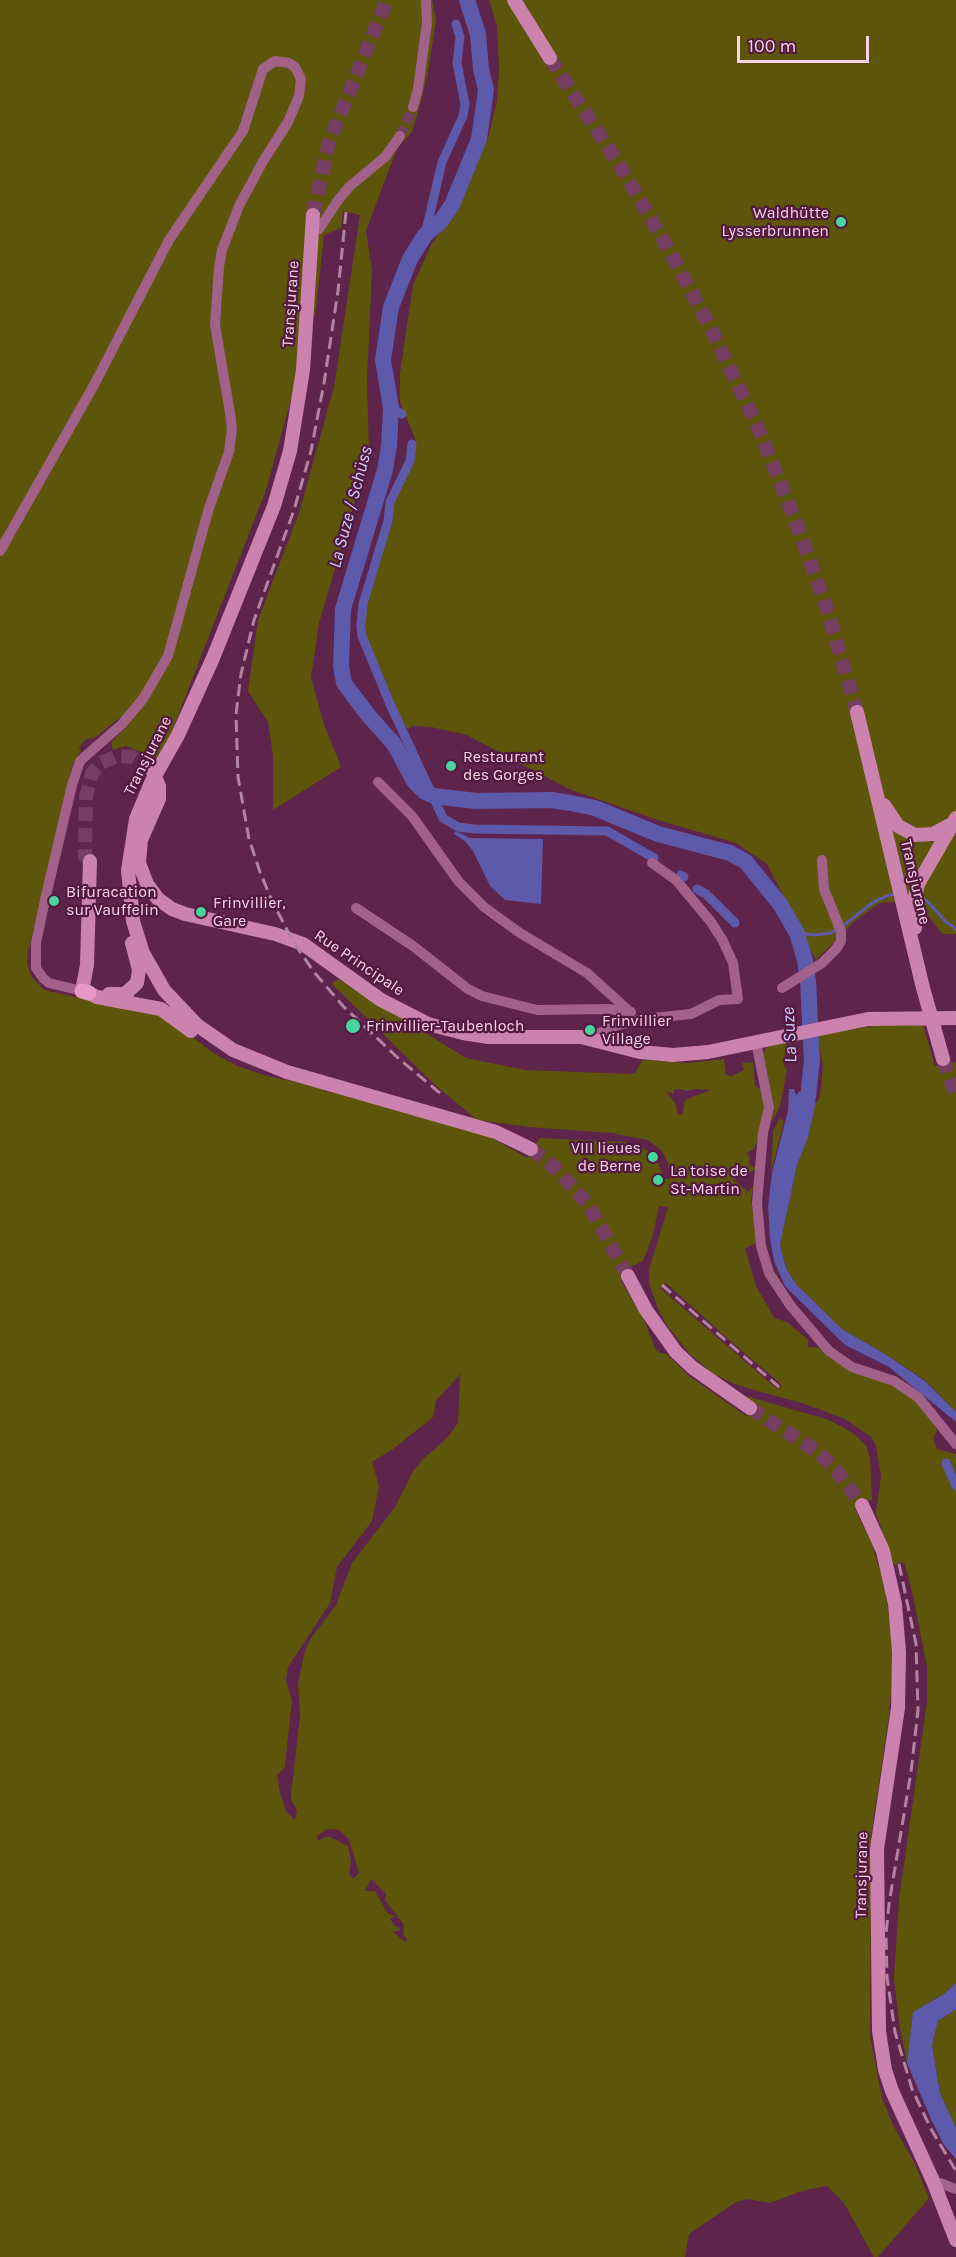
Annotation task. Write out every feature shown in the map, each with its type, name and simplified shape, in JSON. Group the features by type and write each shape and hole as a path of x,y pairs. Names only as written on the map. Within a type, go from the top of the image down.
{"main road":[{"path":"514,0 550,58"},
{"name":"Transjurane","path":"314,215 303,370 295,426 284,476 260,543 213,658 186,718 152,771 132,837 128,882 133,921 143,952 164,990 197,1025 233,1050 287,1072 496,1132 531,1149"},
{"name":"Transjurane","path":"857,712 920,975 942,1056"},
{"name":"Rue Principale","path":"152,771 151,813 139,852 142,875 153,894 163,904 184,914 275,934 303,944 381,1000 429,1024 463,1034 488,1037 565,1036 594,1040 640,1052 673,1055 699,1053 842,1023 893,1017 956,1017"},
{"path":"875,787 893,820 907,832 920,836 929,835 954,821"},
{"path":"920,975 914,913 915,891 922,874 954,821"},
{"path":"86,992 90,861"},
{"path":"86,992 116,995 125,994 134,988 139,977 139,970 130,938 133,921"},
{"path":"86,992 97,997 161,1009 207,1043 233,1050"},
{"path":"628,1276 646,1310 676,1352 693,1368 750,1408"},
{"name":"Transjurane","path":"862,1505 883,1551 896,1604 899,1652 898,1708 877,1849 879,2031 885,2070 892,2091 933,2181 956,2240"}],"street":[{"path":"414,107 427,23 426,0"},
{"path":"0,550 94,385 169,240 243,131 263,69 274,61 289,63 301,79 299,96 288,122 239,206 222,250 218,275 215,325 232,429 229,452 209,508 168,656 144,699 122,724 92,748 80,761 69,796 45,900 36,943 36,968 49,983 86,992"},
{"path":"319,229 350,186 385,157 400,136"},
{"path":"378,782 411,816 459,882 483,907 587,973 629,1011 644,1019"},
{"path":"782,988 815,969 841,941 841,931 824,889 822,860"},
{"path":"594,1040 599,1033 608,1028 644,1019 691,1014 719,1000 738,999 733,963 723,941 711,922 676,880 652,862"},
{"path":"356,908 412,945 468,989 482,996 537,1010 629,1011"},
{"path":"760,1041 769,1107 757,1203 761,1246 769,1273 790,1305 829,1351 852,1367 894,1381 918,1397 956,1443"},
{"path":"940,2183 956,2189"}],"shaded area":[{"path":"0,0 432,0 436,20 421,101 412,132 397,148 366,231 372,270 367,380 369,454 319,623 311,678 324,724 341,767 273,810 273,756 268,722 248,691 258,620 299,513 334,387 360,215 343,211 341,228 324,235 316,309 266,490 170,736 158,759 126,746 113,750 111,743 131,722 119,718 96,737 85,740 79,748 81,751 72,766 27,964 32,977 44,990 116,1006 157,1011 215,1054 237,1066 487,1135 527,1158 540,1138 625,1142 645,1149 657,1159 664,1179 670,1179 668,1163 662,1151 648,1140 612,1133 529,1127 477,1120 435,1085 332,984 338,979 466,1058 525,1070 631,1074 635,1073 645,1060 688,1063 724,1059 726,1075 732,1076 744,1070 742,1063 753,1062 755,1086 766,1092 760,1134 754,1149 746,1153 750,1157 749,1165 755,1170 733,1180 747,1190 745,1195 753,1186 751,1200 757,1242 745,1249 756,1286 774,1318 787,1322 808,1340 808,1347 821,1348 891,1384 914,1399 927,1411 937,1430 933,1438 937,1449 956,1454 956,1983 944,1994 913,2012 907,2063 894,1978 899,1899 927,1702 927,1667 904,1562 894,1565 876,1513 881,1476 876,1446 871,1437 845,1419 805,1404 740,1386 713,1374 689,1353 668,1327 658,1309 649,1283 649,1269 668,1207 659,1206 653,1235 643,1261 631,1267 634,1274 621,1281 644,1320 659,1353 667,1354 689,1376 746,1416 753,1403 743,1397 746,1396 826,1419 845,1428 866,1446 870,1458 872,1499 855,1509 872,1544 884,1584 892,1637 893,1664 889,1716 871,1836 870,2036 882,2098 929,2198 878,2257 874,2257 844,2203 827,2186 805,2190 770,2203 747,2199 736,2202 689,2234 685,2257 0,2257","holes":["679,1089 711,1090 685,1100 682,1115 678,1114 675,1103 666,1091 674,1094 674,1090","666,1283 782,1385 777,1389 660,1288","460,1374 458,1423 447,1438 414,1470 395,1507 352,1563 336,1605 311,1638 305,1650 298,1684 300,1717 291,1794 292,1802 297,1810 295,1820 286,1811 277,1775 285,1767 292,1701 286,1680 288,1667 330,1603 337,1567 372,1521 379,1486 372,1462 393,1449 433,1417 436,1401","327,1829 339,1830 349,1839 359,1873 353,1879 349,1874 351,1861 348,1846 330,1837 318,1841 317,1836","371,1879 386,1894 385,1900 404,1925 403,1934 407,1939 405,1942 392,1931 399,1931 400,1928 395,1926 390,1919 395,1916 388,1914 375,1891 365,1891"]},
{"path":"489,0 956,0 956,934 942,934 925,911 907,901 879,903 855,921 816,960 767,864 736,843 655,819 569,789 467,735 431,727 412,726 407,729 402,720 367,647 365,608 368,586 391,501 411,466 416,441 400,402 400,373 413,285 431,245 448,221 465,190 488,138 497,101 499,68 497,26"},
{"path":"456,831 470,838 543,839 541,904 505,900 490,886 473,851 465,841 454,834"},
{"path":"878,1025 923,1025 935,1066 956,1062 956,1412 925,1380 842,1329 796,1284 786,1268 780,1245 797,1165 808,1138 815,1105 820,1097 823,1066 818,1035"},
{"path":"787,1042 783,1064 787,1070 780,1106 771,1124 774,1106 763,1054 767,1046"},
{"path":"789,1089 794,1089 796,1095 800,1091 816,1102 808,1138 797,1165 780,1245 786,1268 796,1284 842,1329 925,1381 956,1412 956,1422 889,1367 845,1345 785,1286 774,1261 768,1206 772,1173 788,1111"},
{"path":"780,1118 784,1121 771,1173 773,1131"},
{"path":"956,1983 956,2009 938,2021 932,2045 940,2093 956,2128 956,2159 944,2145 907,2063 913,2012 944,1994"},
{"path":"956,2009 956,2128 940,2093 932,2045 938,2021"}],"waterway":[{"name":"La Suze / Schüss","path":"467,0 478,34 481,69 486,90 479,139 452,205 441,221 425,235 410,259 391,307 383,360 391,408 389,446 385,470 343,609 341,666 344,683 394,744 414,781 425,792 434,796 476,801 551,800 595,808 658,834 730,853 746,862 780,904 797,933 805,960 812,1060 808,1097 799,1116"},
{"path":"425,235 442,162 463,116 465,104 457,63 460,37 456,24"},
{"path":"391,408 402,414"},
{"path":"412,444 410,461 390,502 388,521 363,604 361,625 362,636 390,704 443,818 458,827 474,829 607,831 654,858"},
{"path":"697,889 706,894 735,923"},
{"path":"843,926 872,903 895,894"},
{"path":"919,898 927,901 946,922 956,929"},
{"path":"797,933 815,935 831,933 837,929"},
{"path":"946,1463 956,1486"}],"tunnel":[{"path":"313,215 329,142 387,0"},
{"path":"550,58 620,166 668,248 711,329 760,432 796,522 827,609 857,712"},
{"path":"400,136 413,107"},
{"path":"90,861 85,856 86,797 92,773 101,763 117,756 132,757 151,769"},
{"path":"943,1059 956,1096"},
{"path":"531,1149 554,1167 588,1204 628,1276"},
{"path":"750,1408 818,1452 836,1470 862,1505"}],"railway":[{"path":"346,212 338,291 311,451 294,510 254,620 241,674 236,714 238,777 249,839 260,872 294,943 314,972 343,1006 398,1058 441,1094"},
{"path":"662,1285 779,1387"},
{"path":"899,1564 916,1644 918,1710 911,1772 889,1904 886,1934 887,1977 895,2032 912,2089 931,2129 956,2171"}],"place":[{"name":"Waldhütte Lysserbrunnen","path":"841,222"},
{"name":"Restaurant des Gorges","path":"451,766"},
{"name":"Bifuracation sur Vauffelin","path":"54,901"},
{"name":"Frinvillier, Gare","path":"201,912"},
{"name":"Frinvillier-Taubenloch","path":"353,1026"},
{"name":"Frinvillier Village","path":"590,1030"},
{"name":"VIII lieues de Berne","path":"653,1157"},
{"name":"La toise de St-Martin","path":"658,1180"}],"water label":[{"name":"La Suze","path":"790,1035"}]}
